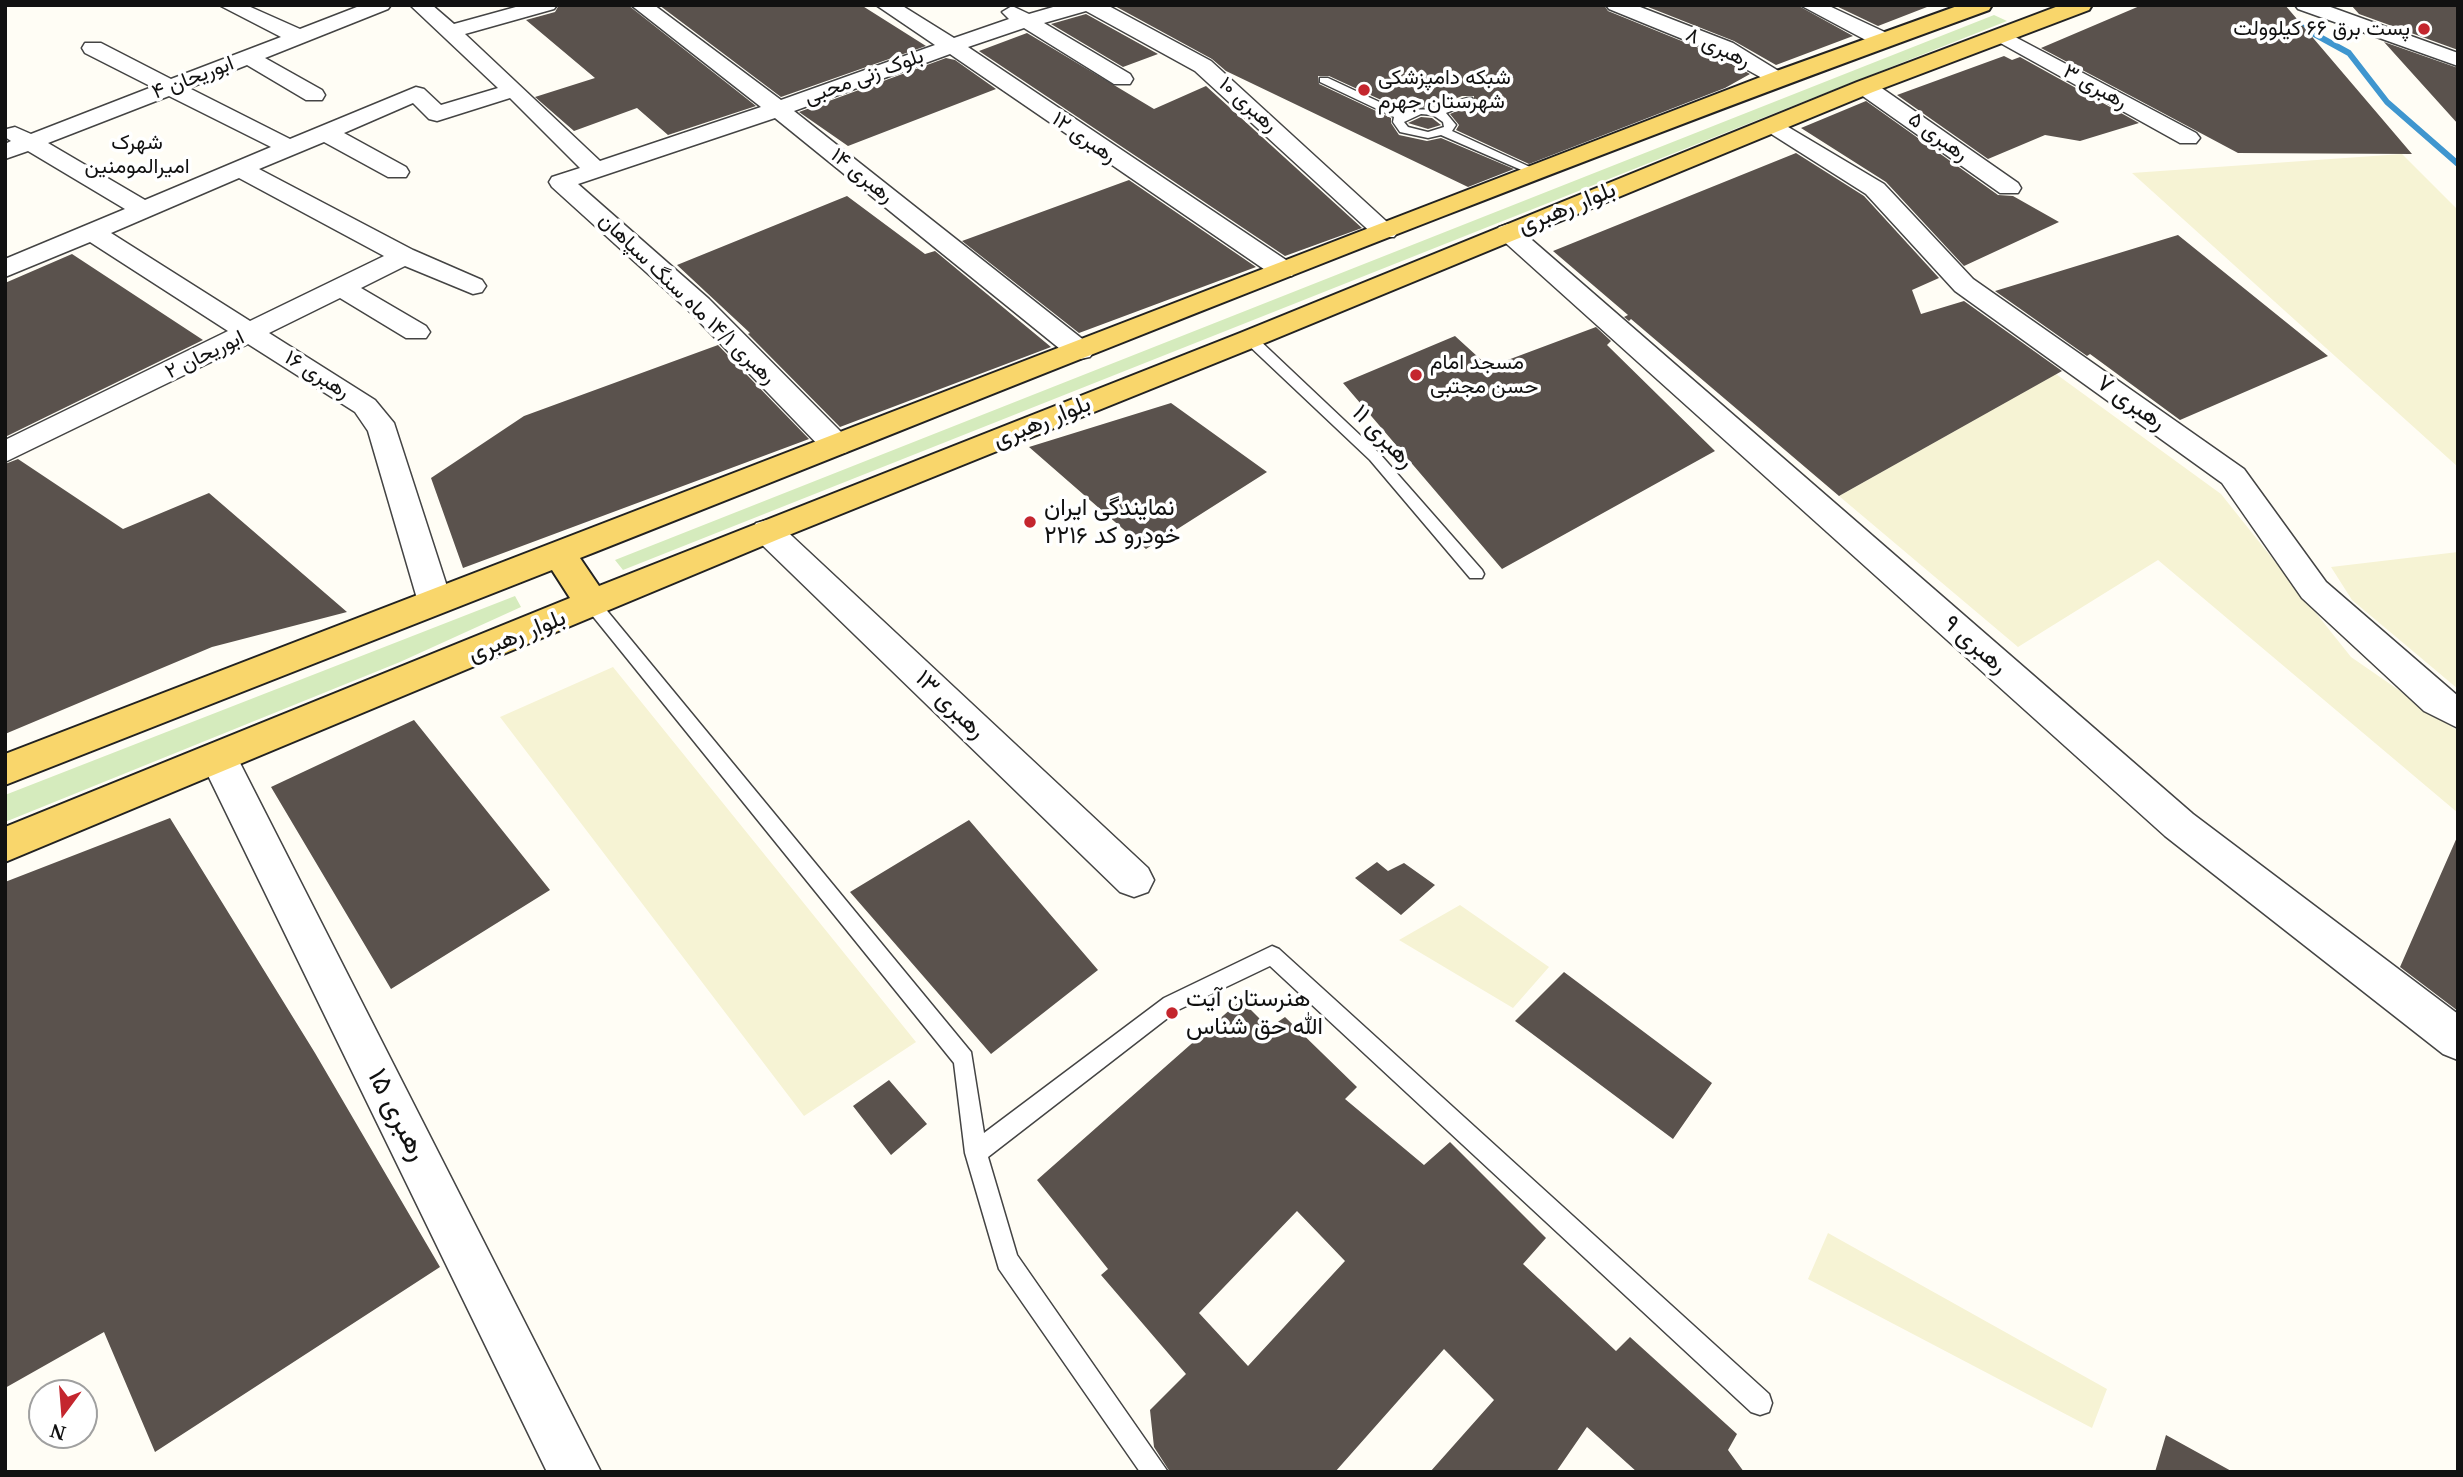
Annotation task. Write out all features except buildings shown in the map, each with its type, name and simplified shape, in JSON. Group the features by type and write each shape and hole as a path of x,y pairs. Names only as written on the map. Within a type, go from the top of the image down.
{"main road":[{"name":"بلوار رهبری","path":"5,770 1283,270 1779,78 1980,5"},
{"name":"بلوار رهبری","path":"5,845 593,605 767,531 1250,340 1865,87 2002,36 2053,9"},
{"path":"558,552 593,605"}],"street":[{"path":"229,5 299,37"},
{"name":"ابوریحان ۴","path":"17,147 381,5"},
{"path":"420,5 514,90 596,170"},
{"path":"450,32 547,5"},
{"name":"رهبری ۱۴","path":"641,5 778,109 1080,351"},
{"name":"رهبری ۱۲","path":"886,5 951,45 1283,270"},
{"path":"1001,5 1122,79"},
{"path":"951,45 1026,20 1084,5"},
{"name":"رهبری ۱۰","path":"1091,5 1203,66 1385,232"},
{"name":"رهبری ۸","path":"1616,5 1724,48 1779,78"},
{"path":"1810,5 1883,40"},
{"path":"2305,5 2458,61"},
{"name":"رهبری ۳","path":"2002,36 2188,138"},
{"name":"بلوک زنی محبی","path":"778,109 951,45"},
{"path":"93,48 290,148"},
{"path":"248,57 314,95"},
{"name":"رهبری ۵","path":"1865,87 2009,188"},
{"path":"5,269 416,94 443,120 514,90"},
{"name":"رهبری ۱۴/۱ ماه سنگ سپاهان","path":"778,109 561,182 699,305 836,445"},
{"name":"رهبری ۷","path":"1773,125 1875,189 1964,285 2234,476 2315,590 2437,701 2458,714"},
{"path":"5,127 17,147 144,210"},
{"path":"326,133 397,172"},
{"path":"240,169 404,256 473,286"},
{"name":"رهبری ۱۶","path":"91,232 365,405 383,430 435,602"},
{"name":"رهبری ۹","path":"1508,232 2179,825 2458,1040"},
{"name":"ابوریحان ۲","path":"5,453 404,256"},
{"path":"341,287 416,332"},
{"name":"رهبری ۱۳","path":"767,531 1134,880"},
{"name":"رهبری ۱۵","path":"219,759 575,1472"}],"lane":[{"path":"1324,80 1401,116 1416,111 1438,113 1468,100"},
{"path":"1401,116 1398,122 1400,126 1411,133 1428,135 1448,129 1449,121 1438,113"},
{"path":"1444,132 1536,173"},
{"name":"رهبری ۱۱","path":"1250,340 1375,457 1476,574"},
{"path":"593,605 964,1059 976,1153 1007,1261 1155,1472"},
{"path":"976,1153 1171,1004 1272,955 1760,1404"}],"shaded area":[{"path":"2402,154 2458,210 2458,467 2132,173"},
{"path":"2056,374 2221,494 2351,657 2458,731 2458,813 2158,560 2018,647 1839,496"},
{"path":"2458,552 2458,689 2352,600 2331,567"},
{"path":"613,667 916,1042 804,1116 500,717"},
{"path":"1460,905 1549,967 1513,1008 1399,940"},
{"path":"1828,1233 2107,1389 2092,1428 1808,1279"}],"green space":[{"path":"1994,15 2007,21 623,570 615,560"},
{"path":"515,596 521,607 400,662 5,822 5,795"}],"waterway":[{"path":"2296,24 2349,53 2387,102 2458,164"}],"place":[{"name":"پست برق ۶۶ کیلوولت","path":"2424,29"},
{"name":"شبکه دامپزشکی شهرستان جهرم","path":"1364,90"},
{"name":"مسجد امام حسن مجتبی","path":"1416,375"},
{"name":"نمایندگی ایران خودرو کد ۲۲۱۶","path":"1030,522"},
{"name":"هنرستان آیت الله حق شناس","path":"1172,1013"}],"district":[{"name":"شهرک امیرالمومنین","path":"137,155"}]}
